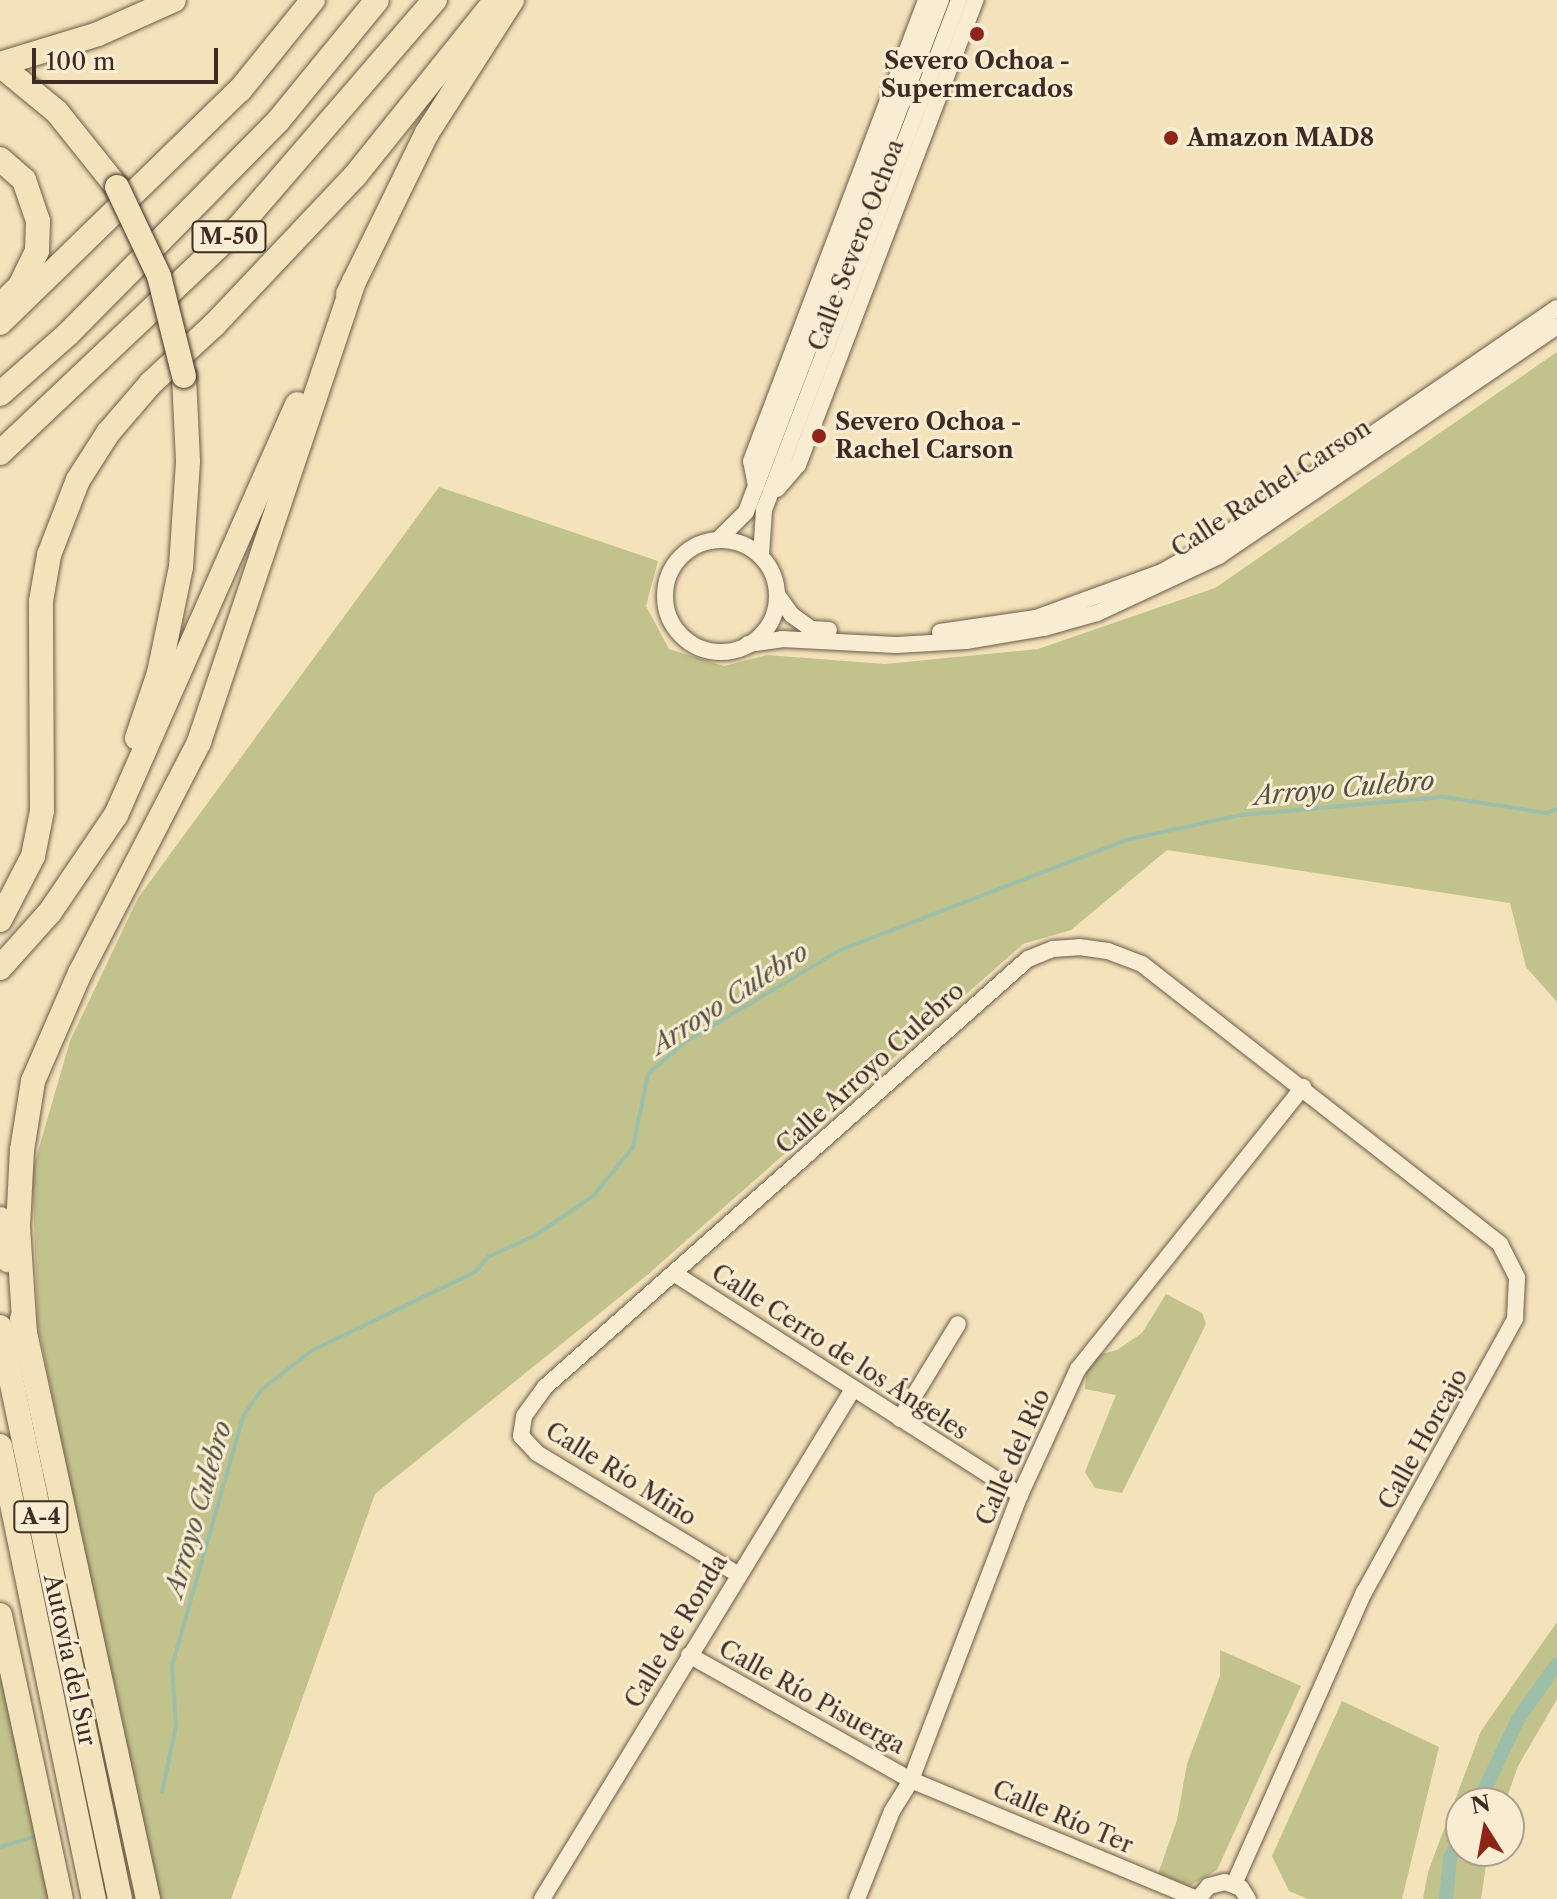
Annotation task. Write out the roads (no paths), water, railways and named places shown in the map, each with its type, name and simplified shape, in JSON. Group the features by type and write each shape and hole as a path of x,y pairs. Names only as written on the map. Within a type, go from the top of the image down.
{"highway":[{"path":"0,64 98,34 174,0"},
{"path":"0,323 240,90 313,0"},
{"name":"M-50","path":"0,394 68,334 278,121 377,0"},
{"name":"M-50","path":"0,453 237,229 435,0"},
{"path":"0,920 33,856 42,811 41,601 49,555 78,480 108,433 151,383 214,325 355,176 496,0"},
{"path":"0,968 50,912 116,815 354,281 427,133 512,0"},
{"path":"0,64 57,112 117,187 159,276 184,376 186,513 169,636 136,741 50,912"},
{"path":"0,159 24,180 38,221 37,251 20,286 0,306"},
{"path":"25,1335 18,1226 22,1150 33,1081 80,973 199,742 354,281"},
{"path":"0,1219 146,1899"},
{"name":"Autovía del Sur","path":"0,1327 120,1899"},
{"name":"Autovía del Sur","path":"0,1446 91,1888"},
{"path":"0,1518 69,1834 91,1888"},
{"path":"0,1615 61,1899"}],"street":[{"name":"Calle Severo Ochoa","path":"756,486 751,461 926,0"},
{"name":"Calle Severo Ochoa","path":"719,539 746,512 941,0"},
{"name":"Calle Severo Ochoa","path":"761,555 759,533 768,499 959,0"},
{"name":"Calle Severo Ochoa","path":"768,499 798,465 976,0"},
{"name":"Calle Rachel Carson","path":"778,596 792,615 811,629 889,635 1036,618 1089,602 1162,572 1215,542 1557,308"},
{"name":"Calle Rachel Carson","path":"748,644 782,639 896,645 966,641 1044,628 1097,613 1219,556 1557,326"},
{"path":"719,539 742,543 761,555 772,571 778,596 774,616 748,644 723,653 704,650 686,640 666,608 673,566 693,546 719,539"},
{"name":"Calle Arroyo Culebro","path":"521,1436 524,1416 545,1387 1028,959 1053,949 1079,947 1127,956 1303,1087"},
{"name":"Calle del Río","path":"857,1899 892,1811 911,1780 1020,1495 1078,1369 1303,1087"},
{"name":"Calle Horcajo","path":"1234,1884 1364,1592 1486,1376 1515,1319 1519,1299 1512,1259 1500,1244 1303,1087"},
{"name":"Calle Cerro de los Ángeles","path":"675,1274 1020,1495"},
{"path":"900,1419 958,1324"},
{"name":"Calle de Ronda","path":"542,1899 853,1389"},
{"name":"Calle Río Miño","path":"521,1436 537,1453 739,1575"},
{"name":"Calle Río Pisuerga","path":"689,1655 911,1780"},
{"name":"Calle Río Ter","path":"911,1780 1198,1899"},
{"path":"1198,1899 1209,1886 1234,1884 1248,1899"}],"waterway":[{"name":"Arroyo Culebro","path":"162,1792 176,1726 172,1666 243,1417 261,1390 311,1351 475,1272 488,1257 536,1235 593,1196 633,1147 648,1074 685,1042 840,950 1126,840 1241,815 1444,797 1546,813 1557,809"},
{"path":"1486,1787 1518,1719 1557,1664"},
{"name":"Arroyo Culebro","path":"0,1847 36,1836"},
{"path":"1446,1899 1449,1867"}],"place":[{"name":"Severo Ochoa - Supermercados","path":"977,34"},
{"name":"Amazon MAD8","path":"1171,138"},
{"name":"Severo Ochoa - Rachel Carson","path":"819,436"}]}
